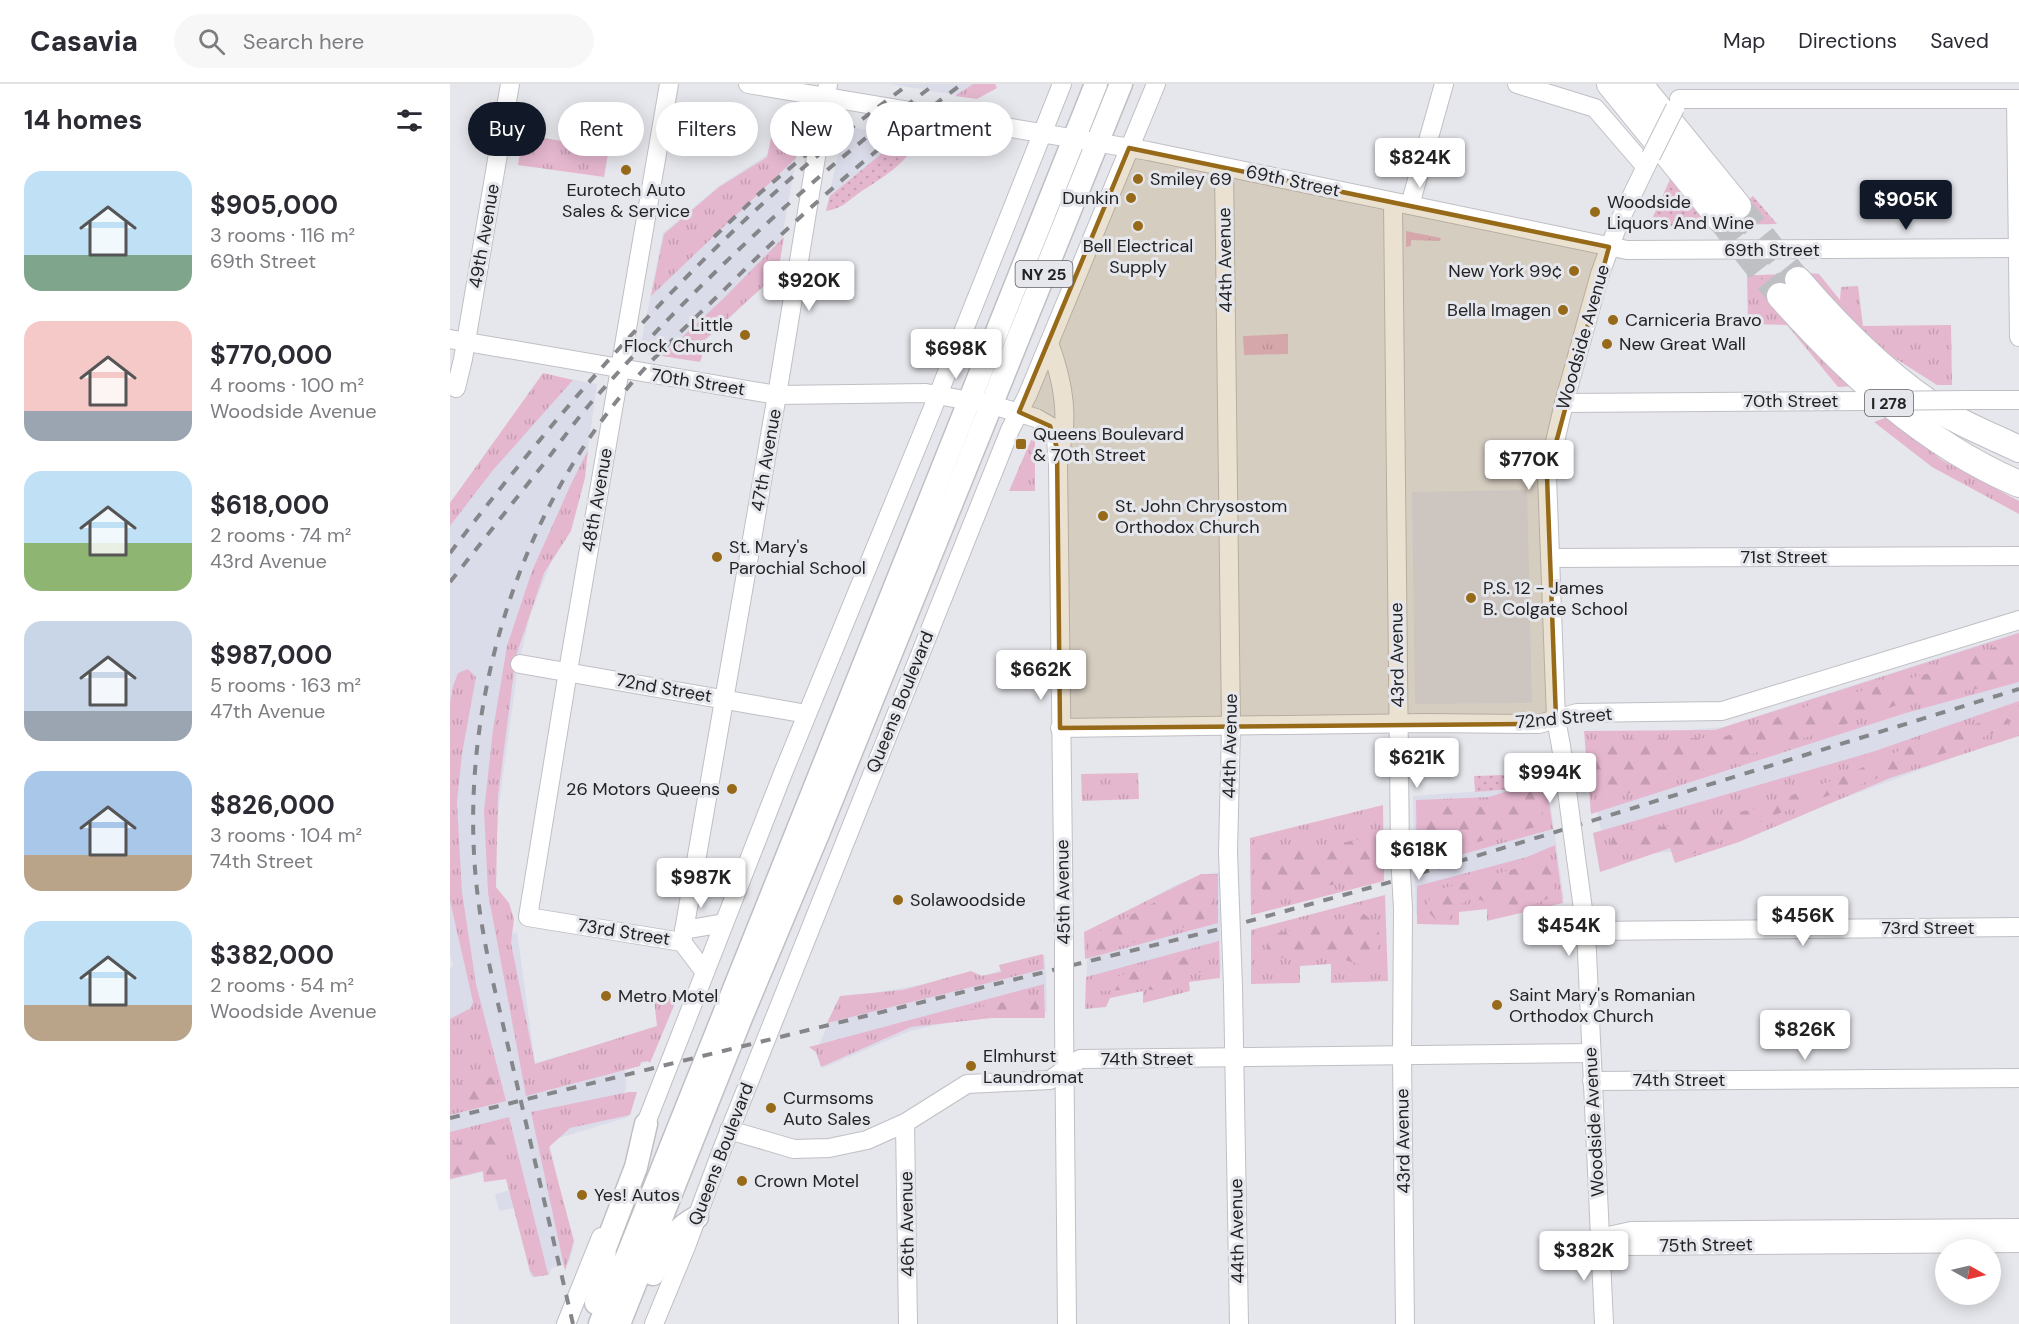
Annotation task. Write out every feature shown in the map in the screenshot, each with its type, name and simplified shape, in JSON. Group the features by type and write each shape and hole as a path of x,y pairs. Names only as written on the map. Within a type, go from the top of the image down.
{"highway":[{"path":"1610,84 1729,213 1639,84"},
{"name":"I 278","path":"2019,449 1950,416 1918,395 1836,323 1789,288 1820,341 1868,386 1954,451 2019,484"}],"main road":[{"name":"NY 25","path":"600,1324 729,1005 801,816 1096,84"},
{"name":"Queens Boulevard","path":"619,1324 1120,84"},
{"path":"590,1324 602,1282 605,1248 636,1167 646,1124"},
{"path":"630,1324 674,1233 697,1217"}],"street":[{"name":"49th Avenue","path":"456,388 458,340 510,84"},
{"name":"48th Avenue","path":"528,917 669,84"},
{"name":"69th Street","path":"748,84 827,91 1042,134 1129,148 1609,248 1643,251 2018,248"},
{"path":"566,1324 704,971 1062,84"},
{"name":"Queens Boulevard","path":"654,1324 729,1130 997,461 1049,343 1156,84"},
{"name":"43rd Avenue","path":"1405,1324 1403,909 1398,723 1401,204 1444,84"},
{"path":"1517,84 1595,108 1648,161"},
{"name":"47th Avenue","path":"683,936 827,91"},
{"path":"1680,97 2017,99 2019,337"},
{"name":"Woodside Avenue","path":"1604,1324 1586,931 1556,719 1547,476 1563,403 1609,248 1619,222 1680,97"},
{"name":"44th Avenue","path":"1224,167 1231,726 1228,852 1235,1059 1239,1324"},
{"name":"70th Street","path":"458,340 777,395 908,393 938,395 1019,412"},
{"name":"45th Avenue","path":"1049,343 1057,365 1064,418 1064,438 1057,460"},
{"name":"70th Street","path":"1563,403 2019,400"},
{"name":"45th Avenue","path":"1019,412 1050,426 1056,440 1064,936 1067,1324"},
{"name":"71st Street","path":"1550,558 2019,556"},
{"name":"72nd Street","path":"1060,728 1398,723 1539,724 1577,713 1722,711 2019,620"},
{"name":"72nd Street","path":"520,664 807,714"},
{"name":"73rd Street","path":"528,917 683,936 724,923"},
{"name":"73rd Street","path":"1586,931 2019,927"},
{"name":"73rd Street","path":"683,936 704,971"},
{"name":"74th Street","path":"729,1130 794,1149 829,1148 867,1140 905,1123 967,1084 1050,1080 1080,1059 1235,1059 1591,1053"},
{"name":"74th Street","path":"1592,1081 2019,1078"},
{"name":"46th Avenue","path":"905,1123 908,1324"},
{"name":"75th Street","path":"1599,1238 1631,1231 2019,1228"},
{"name":"75th Street","path":"1599,1238 1630,1246 2019,1243"}],"highlighted area":[{"path":"1129,148 1609,247 1547,476 1556,719 1539,724 1060,728 1057,448 1050,426 1019,412"}],"shaded area":[{"path":"890,84 996,84 996,85 972,98"},
{"path":"854,128 866,130 866,156 901,156 826,210 838,156 854,156"},
{"path":"770,153 770,156 797,156 778,272 686,359 639,353 663,233 719,186"},
{"path":"547,375 597,384 584,477 530,616 518,667 499,804 494,885 500,939 517,932 535,1063 663,1028 650,1061 625,1068 626,1089 624,1093 628,1117 549,1141 573,1249 569,1262 552,1268 549,1275 531,1277 514,1208 499,1211 495,1194 510,1190 506,1179 484,1182 482,1172 450,1180 450,968 453,965 450,955 450,502"},
{"name":"P.S. 12 - James B. Colgate School","path":"1527,490 1532,703 1415,704 1412,492"},
{"path":"2019,632 2019,733 1788,819 1688,850 1647,854 1609,870 1591,783 1587,738 1723,727"},
{"path":"1548,786 1564,899 1416,914 1413,796"},
{"path":"1219,872 1221,972 1087,999 1087,934 1175,885 1202,875"},
{"path":"1045,955 1047,1012 984,1014 910,1031 823,1068 818,1047 831,1017 844,998 925,984 974,972 984,976"}],"green space":[{"path":"973,84 995,84 997,88 977,99 955,96"},
{"path":"546,138 558,140 558,156 608,156 604,177 518,165 520,156 546,156"},
{"path":"770,143 770,156 796,156 651,296 664,234 719,187 767,157"},
{"path":"879,156 908,156 885,176 844,205 826,211 830,196"},
{"path":"1672,175 1713,227 1658,226 1652,219"},
{"path":"1753,196 1777,224 1717,225"},
{"path":"1406,231 1441,238 1440,241 1411,240 1411,246 1406,247"},
{"path":"784,237 778,273 700,344 704,351 700,362 662,356 724,298"},
{"path":"1809,273 1819,274 1840,300 1841,287 1858,286 1863,326 1951,325 1952,385 1937,385 1893,357 1842,313"},
{"path":"1809,273 1777,299 1758,275"},
{"path":"1747,275 1758,275 1855,386 1838,387 1787,325 1748,324"},
{"path":"1288,334 1288,354 1244,355 1243,336"},
{"path":"543,373 573,380 493,470 450,526 450,503"},
{"path":"1888,417 1942,460 2019,501 2019,514 1932,467 1874,422"},
{"path":"1031,440 1035,441 1035,491 1009,491"},
{"path":"588,450 585,478 571,531 544,573 516,656 498,796 496,887 509,903 514,919 511,943 535,1064 657,1026 654,999 678,996 650,1063 641,1062 640,1066 526,1096 488,893 484,811 493,730 507,646 532,571"},
{"path":"2019,633 2019,682 1906,713 1591,814 1584,731 1715,730"},
{"path":"2019,637 2019,678 1992,686 1905,702 1833,729 1651,785 1614,799 1597,793 1591,758 1594,743 1603,739 1721,738 1819,702 1934,672"},
{"path":"468,669 476,677 462,754 457,803 462,892 476,984 506,1101 450,1115 450,1019 471,1008 473,1002 450,901 450,703 458,673"},
{"path":"2019,701 2019,736 1890,778 1739,842 1675,863 1670,848 1600,872 1593,833 1872,752"},
{"path":"2002,715 2010,720 2003,730 1933,758 1777,814 1691,855 1681,856 1680,846 1647,846 1620,853 1609,848 1614,833 1667,826 1754,809 1842,777 1905,748"},
{"path":"1138,773 1139,799 1082,801 1081,774"},
{"path":"1534,774 1534,787 1475,792 1474,776"},
{"path":"1531,789 1542,795 1543,825 1435,853 1424,853 1420,849 1422,809 1429,806 1481,807"},
{"path":"1547,789 1553,829 1417,867 1416,800 1489,797 1508,791"},
{"path":"1383,805 1384,881 1251,915 1250,838"},
{"path":"1360,839 1378,842 1378,856 1371,873 1334,884 1270,895 1260,887 1257,871 1263,854 1280,848 1332,845"},
{"path":"1555,845 1563,903 1487,921 1487,909 1459,912 1459,925 1417,924 1417,886 1527,857"},
{"path":"1543,861 1551,868 1556,895 1529,906 1515,911 1501,912 1495,911 1481,900 1470,899 1461,904 1447,920 1436,920 1425,908 1432,895 1444,888"},
{"path":"1201,874 1218,874 1218,923 1085,959 1084,932"},
{"path":"1197,880 1214,887 1213,906 1202,922 1097,953 1089,949 1097,933"},
{"path":"1385,895 1388,981 1331,983 1331,964 1300,966 1300,983 1251,984 1251,930"},
{"path":"1364,914 1371,919 1379,935 1374,961 1367,966 1306,950 1295,951 1280,959 1266,962 1267,945 1274,934"},
{"path":"1219,941 1220,978 1189,982 1190,991 1143,1003 1143,991 1110,998 1106,1007 1085,1009 1086,977"},
{"path":"1043,954 1044,969 827,1023 840,996 903,990 971,971 981,976 1001,972 999,965"},
{"path":"1188,956 1209,961 1206,971 1189,975 1180,986 1165,992 1146,989 1098,991 1099,986 1116,977"},
{"path":"1044,984 1045,1018 992,1018 911,1027 821,1067 816,1052 809,1047"},
{"path":"1027,997 1036,999 1040,1005 1038,1011 1032,1015 997,1015 966,1020 958,1018 963,1011"},
{"path":"480,1073 497,1080 497,1098 450,1108 450,1088"},
{"path":"637,1092 630,1115 570,1128 549,1147 574,1241 565,1271 531,1112"},
{"path":"509,1117 547,1275 534,1277 530,1271 506,1179 484,1182 483,1171 450,1179 450,1132"},
{"path":"503,1123 506,1133 500,1146 504,1175 487,1178 484,1169 450,1177 450,1145 499,1129"}],"tunnel":[{"path":"1738,206 1798,280"},
{"path":"1720,219 1780,296"}],"railway":[{"path":"450,553 553,424 663,302 781,187 909,84"},
{"path":"450,582 576,421 635,354 716,272 801,193 889,119 935,84"},
{"path":"573,1324 493,982 476,884 473,806 478,742 488,679 504,616 526,556 554,497 586,443 624,392 664,348 789,227 874,153 962,84"},
{"path":"714,237 761,192 804,156"},
{"path":"450,1118 1224,928 1394,881 2019,689"}],"place":[{"name":"Eurotech Auto Sales & Service","path":"626,170"},
{"name":"Smiley 69","path":"1138,179"},
{"name":"Dunkin","path":"1131,198"},
{"name":"Woodside Liquors And Wine","path":"1595,212"},
{"name":"Bell Electrical Supply","path":"1138,226"},
{"name":"New York 99¢","path":"1574,271"},
{"name":"Bella Imagen","path":"1563,310"},
{"name":"Carniceria Bravo","path":"1613,320"},
{"name":"Little Flock Church","path":"745,335"},
{"name":"New Great Wall","path":"1607,344"},
{"name":"Queens Boulevard & 70th Street","path":"1021,444"},
{"name":"St. John Chrysostom Orthodox Church","path":"1103,516"},
{"name":"St. Mary's Parochial School","path":"717,557"},
{"name":"P.S. 12 - James B. Colgate School","path":"1471,598"},
{"name":"26 Motors Queens","path":"732,789"},
{"name":"Solawoodside","path":"898,900"},
{"name":"Metro Motel","path":"606,996"},
{"name":"Saint Mary's Romanian Orthodox Church","path":"1497,1005"},
{"name":"Elmhurst Laundromat","path":"971,1066"},
{"name":"Curmsoms Auto Sales","path":"771,1108"},
{"name":"Crown Motel","path":"742,1181"},
{"name":"Yes! Autos","path":"582,1195"}]}
